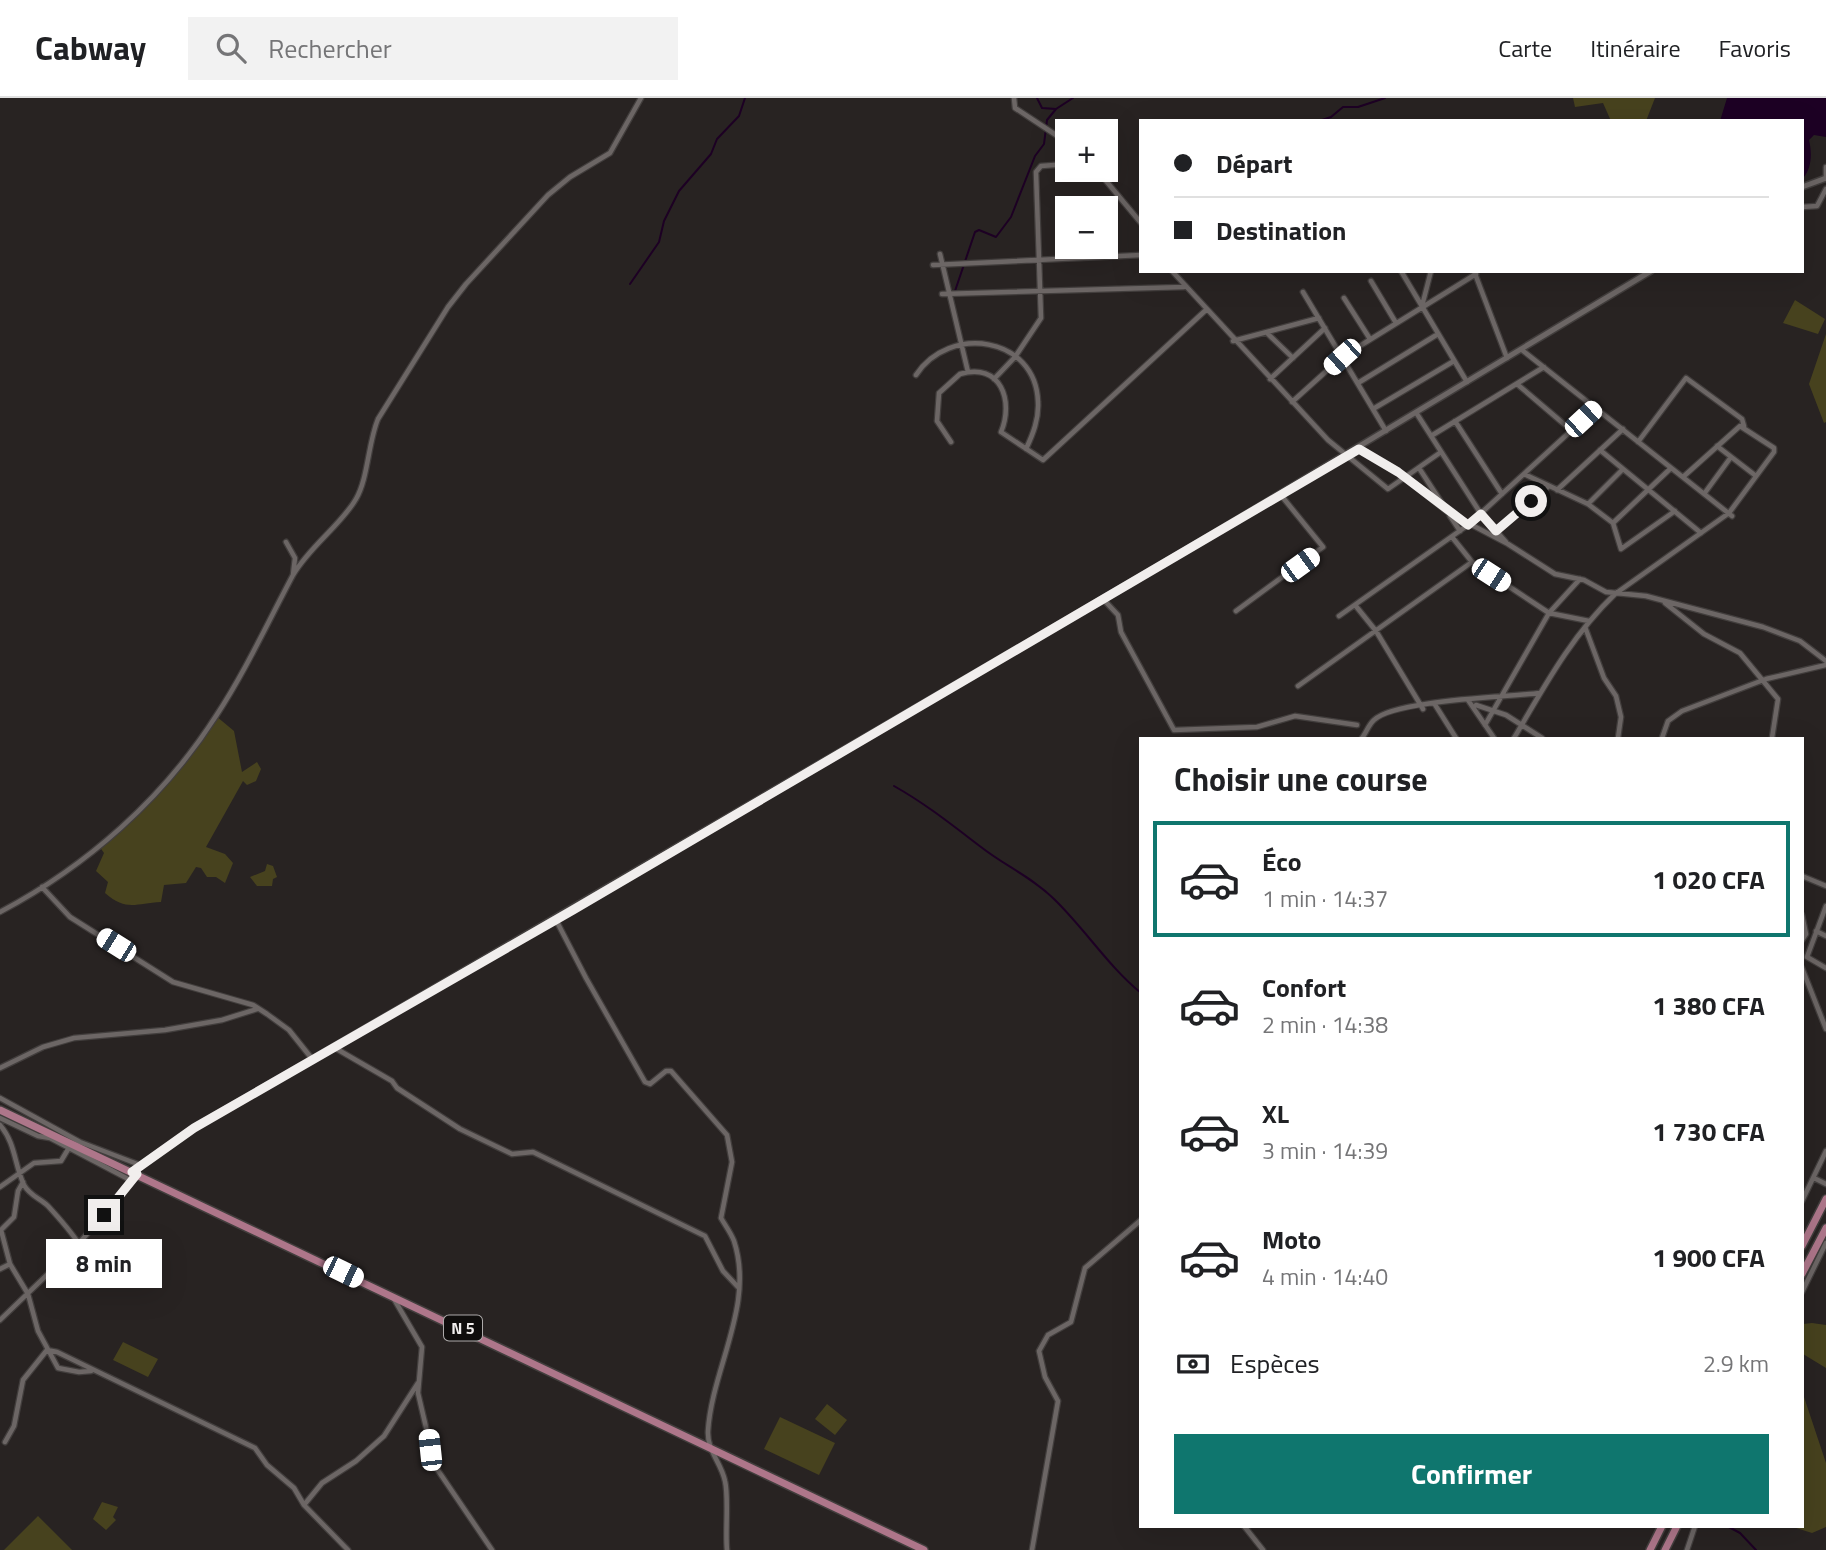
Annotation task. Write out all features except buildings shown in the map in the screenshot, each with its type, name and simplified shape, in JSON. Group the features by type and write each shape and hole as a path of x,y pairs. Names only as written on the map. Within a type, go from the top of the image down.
{"highway":[{"name":"N 5","path":"0,1110 708,1446 908,1547 924,1550"},
{"path":"1804,1242 1826,1199"},
{"path":"1804,1270 1826,1228"},
{"path":"1650,1550 1661,1528"},
{"path":"1665,1550 1676,1528"}],"street":[{"path":"0,912 42,887 122,828 177,769 216,716 303,557 358,498 370,440 378,419 448,307 548,195 570,177 610,153 641,98"},
{"path":"1014,98 1015,108 1055,134"},
{"path":"994,379 1015,356 1041,318 1036,172 1041,166 1055,165"},
{"path":"1804,186 1826,179 1826,167"},
{"path":"1107,182 1139,221"},
{"path":"1804,207 1817,206 1826,189"},
{"path":"940,254 968,372"},
{"path":"933,265 1139,255"},
{"path":"1174,273 1233,341 1345,457 1388,489 1441,452"},
{"path":"1402,273 1467,383"},
{"path":"1422,307 1430,273"},
{"path":"1292,402 1342,357 1475,273 1507,359"},
{"path":"0,1320 79,1244 140,1165 194,1128 556,920 1359,449 1648,273"},
{"path":"1371,281 1396,323"},
{"path":"942,294 1185,287"},
{"path":"1303,292 1387,432"},
{"path":"1344,298 1370,339"},
{"path":"951,442 937,421 936,400 952,379 968,372 994,379 1005,392 1007,401 1001,432 1043,460 1207,309"},
{"path":"1233,341 1319,318"},
{"path":"1270,379 1325,328"},
{"path":"1267,332 1293,358"},
{"path":"1358,383 1438,334"},
{"path":"916,375 929,359 961,344 983,343 1003,348 1015,356 1032,376 1038,401 1036,425 1026,449"},
{"path":"1522,350 1731,515"},
{"path":"1373,409 1454,360"},
{"path":"1431,436 1544,367"},
{"path":"1515,737 1584,626 1615,594 1731,515 1774,447 1744,426 1742,419 1686,378 1638,442"},
{"path":"1517,384 1571,430"},
{"path":"1339,616 1468,525 1595,408"},
{"path":"1417,414 1481,514 1508,544"},
{"path":"1455,421 1503,494"},
{"path":"1682,477 1744,426"},
{"path":"1557,489 1623,429"},
{"path":"1717,446 1756,476"},
{"path":"1359,449 1405,478 1448,513 1508,544 1555,574 1580,579 1615,594 1646,596 1780,634 1803,643 1826,663"},
{"path":"1600,450 1701,533"},
{"path":"1704,494 1731,457"},
{"path":"1419,468 1460,531"},
{"path":"1613,523 1671,468"},
{"path":"1588,504 1623,469"},
{"path":"1524,474 1588,504 1613,523 1618,546 1624,550 1675,511"},
{"path":"1496,531 1549,486"},
{"path":"1236,611 1323,547 1280,494"},
{"path":"1452,537 1472,562 1549,613 1589,621"},
{"path":"286,542 295,558 293,575"},
{"path":"1298,686 1472,562"},
{"path":"1485,725 1549,613 1580,579"},
{"path":"1103,599 1118,615 1121,632 1174,730 1257,727 1295,716 1357,725"},
{"path":"1662,601 1704,634 1740,653 1763,680 1778,699 1772,737"},
{"path":"1355,605 1376,631 1422,707"},
{"path":"1584,626 1604,678 1616,696 1621,718 1618,737"},
{"path":"1662,737 1668,721 1682,711 1763,680 1826,663"},
{"path":"1363,737 1373,720 1381,715 1434,703 1541,693"},
{"path":"1468,700 1493,737"},
{"path":"1434,703 1455,737"},
{"path":"1476,705 1510,717 1521,727 1540,737"},
{"path":"1804,877 1826,886"},
{"path":"42,887 70,917 173,982 258,1008 289,1030 314,1061"},
{"path":"1826,906 1807,957 1826,968"},
{"path":"556,920 645,1082 650,1084 666,1071 671,1071 726,1132 732,1162 721,1217 733,1240 739,1289 711,1407 708,1446 726,1484 727,1550"},
{"path":"1816,931 1826,936"},
{"path":"1804,973 1826,1030"},
{"path":"0,1068 43,1046 74,1038 165,1030 222,1020 258,1008"},
{"path":"335,1048 392,1080 397,1088 460,1129 512,1154 533,1152 705,1236 723,1271 739,1289"},
{"path":"0,1098 80,1142 140,1165"},
{"path":"0,1118 70,1145 61,1161 34,1163 0,1187"},
{"path":"0,1125 16,1150 23,1182 36,1199 47,1205 67,1226 79,1244"},
{"path":"1804,1197 1826,1151"},
{"path":"1814,1178 1826,1184"},
{"path":"23,1182 18,1191 14,1217 1,1230 10,1264 29,1294 38,1331 58,1368 79,1373 92,1371"},
{"path":"1031,1550 1058,1401 1045,1377 1039,1352 1048,1335 1071,1322 1084,1268 1139,1222"},
{"path":"1804,1288 1826,1243"},
{"path":"0,1269 10,1264"},
{"path":"392,1295 422,1347 418,1382 435,1466 492,1550"},
{"path":"47,1350 158,1399 255,1448 267,1465 294,1488 304,1505 348,1550"},
{"path":"5,1442 16,1418 23,1380 47,1350"},
{"path":"304,1505 322,1483 356,1461 384,1436 418,1382"},
{"path":"1246,1528 1263,1550"},
{"path":"1688,1550 1694,1528"}],"shaded area":[{"path":"1573,98 1655,98 1647,119 1610,119 1603,103 1575,107"},
{"path":"1727,98 1826,98 1826,137 1814,135 1809,140 1810,160 1804,176 1804,119 1721,119"},
{"path":"1795,300 1825,319 1818,334 1783,323"},
{"path":"1826,334 1826,422 1824,423 1809,384"},
{"path":"216,716 234,731 242,772 257,762 261,769 256,781 247,785 243,781 206,847 225,854 233,863 225,883 216,877 207,877 201,868 196,867 186,883 164,885 161,902 132,905 120,903 105,893 108,882 96,871 104,853 99,846 162,787"},
{"path":"267,864 273,866 277,877 273,879 272,886 257,886 250,877 265,871"},
{"path":"1804,1324 1826,1325 1826,1368 1804,1355"},
{"path":"123,1342 158,1359 148,1377 113,1360"},
{"path":"1804,1397 1826,1463 1826,1527 1812,1533 1796,1528 1804,1528"},
{"path":"827,1404 847,1420 835,1435 815,1419"},
{"path":"780,1417 835,1443 819,1475 764,1449"},
{"path":"102,1502 118,1507 113,1517 116,1520 106,1530 93,1519"},
{"path":"38,1516 72,1550 4,1550"}],"waterway":[{"path":"630,284 659,242 664,221 679,191 711,154 717,139 739,116 745,98"},
{"path":"1037,98 1042,108 1056,109 1073,98"},
{"path":"1325,119 1343,107 1358,107 1385,98"},
{"path":"955,291 975,232 979,230 996,237 1011,217 1035,156 1044,144 1047,120 1056,109"},
{"path":"894,786 1046,891 1139,991"},
{"path":"1731,1528 1740,1533 1756,1550"}],"route":[{"path":"104,1215 137,1174 132,1172 194,1128 318,1059 1359,449 1398,472 1468,525 1481,514 1496,531 1531,501"}]}
